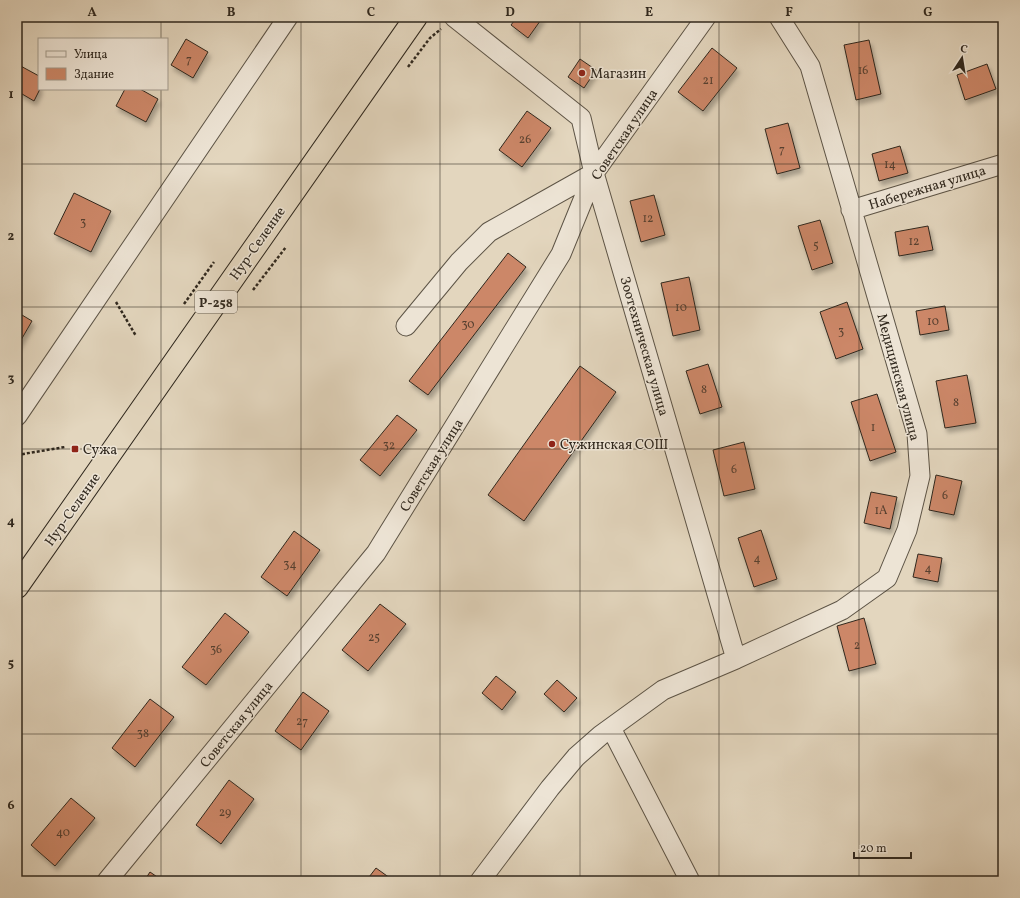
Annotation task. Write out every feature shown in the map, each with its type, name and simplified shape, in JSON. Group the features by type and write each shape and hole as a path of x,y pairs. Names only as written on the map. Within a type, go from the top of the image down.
{"highway":[{"name":"Нур-Селение","path":"17,588 416,17"}],"street":[{"path":"17,416 288,17"},
{"name":"Зоотехническая улица","path":"455,17 581,118 594,173 736,659"},
{"name":"Советская улица","path":"107,881 376,553 561,254 594,173 706,17"},
{"name":"Медицинская улица","path":"736,659 842,610 887,578 907,530 920,476 917,434 810,66 779,17"},
{"name":"Набережная улица","path":"851,210 1003,164"},
{"path":"406,326 459,262 489,232 594,173"},
{"path":"480,881 576,756 663,690 736,659"},
{"path":"611,728 690,881"}],"path":[{"path":"407,69 430,38 455,17"},
{"path":"253,290 286,247"},
{"path":"184,304 214,262"},
{"path":"106,285 136,336"},
{"path":"17,455 65,446"}],"building":[{"path":"517,17 543,17 528,38 511,25"},
{"path":"186,39 208,52 193,78 171,65"},
{"path":"869,40 881,94 856,100 844,45"},
{"path":"712,48 737,68 703,111 678,92"},
{"name":"Магазин","path":"580,59 596,70 584,88 568,77"},
{"path":"17,64 38,75 38,90 40,90 34,101 17,91"},
{"path":"987,64 996,89 965,100 957,75"},
{"path":"124,90 142,90 158,99 146,122 116,106"},
{"path":"527,111 551,128 522,167 499,150"},
{"path":"788,123 800,168 777,174 765,129"},
{"path":"900,146 908,173 879,181 872,154"},
{"path":"74,193 111,211 91,252 54,234"},
{"path":"654,195 665,235 641,242 630,201"},
{"path":"820,220 833,263 812,270 798,226"},
{"path":"928,226 933,250 899,256 895,232"},
{"path":"508,253 526,267 428,395 409,381"},
{"path":"689,277 700,330 673,336 661,283"},
{"path":"847,302 863,349 836,359 820,312"},
{"path":"945,306 949,330 920,335 916,311"},
{"path":"17,312 32,321 17,347"},
{"path":"708,364 722,407 700,414 686,371"},
{"name":"Сужинская СОШ","path":"580,366 616,392 524,521 488,495"},
{"path":"967,375 976,423 945,428 936,381"},
{"path":"877,394 896,452 870,461 851,402"},
{"path":"397,415 417,430 380,476 360,460"},
{"path":"744,442 755,489 724,496 713,450"},
{"path":"936,475 962,481 954,515 929,510"},
{"path":"871,492 897,497 890,529 864,523"},
{"path":"761,530 777,579 754,587 738,538"},
{"path":"294,531 320,550 287,596 261,577"},
{"path":"918,554 942,558 938,582 913,577"},
{"path":"380,604 406,624 368,671 342,650"},
{"path":"225,613 249,632 206,685 182,667"},
{"path":"864,618 876,664 849,671 837,626"},
{"path":"496,676 516,692 502,710 482,693"},
{"path":"557,680 577,698 564,712 544,694"},
{"path":"303,692 329,711 301,750 275,731"},
{"path":"150,699 174,717 135,767 112,748"},
{"path":"229,780 254,799 221,844 196,825"},
{"path":"71,798 95,818 55,866 31,845"},
{"path":"376,868 394,881 366,881"},
{"path":"150,872 163,881 144,881"}],"place":[{"name":"Магазин","path":"582,73"},
{"name":"Сужинская СОШ","path":"552,444"},
{"name":"Сужа","path":"75,449"}]}
